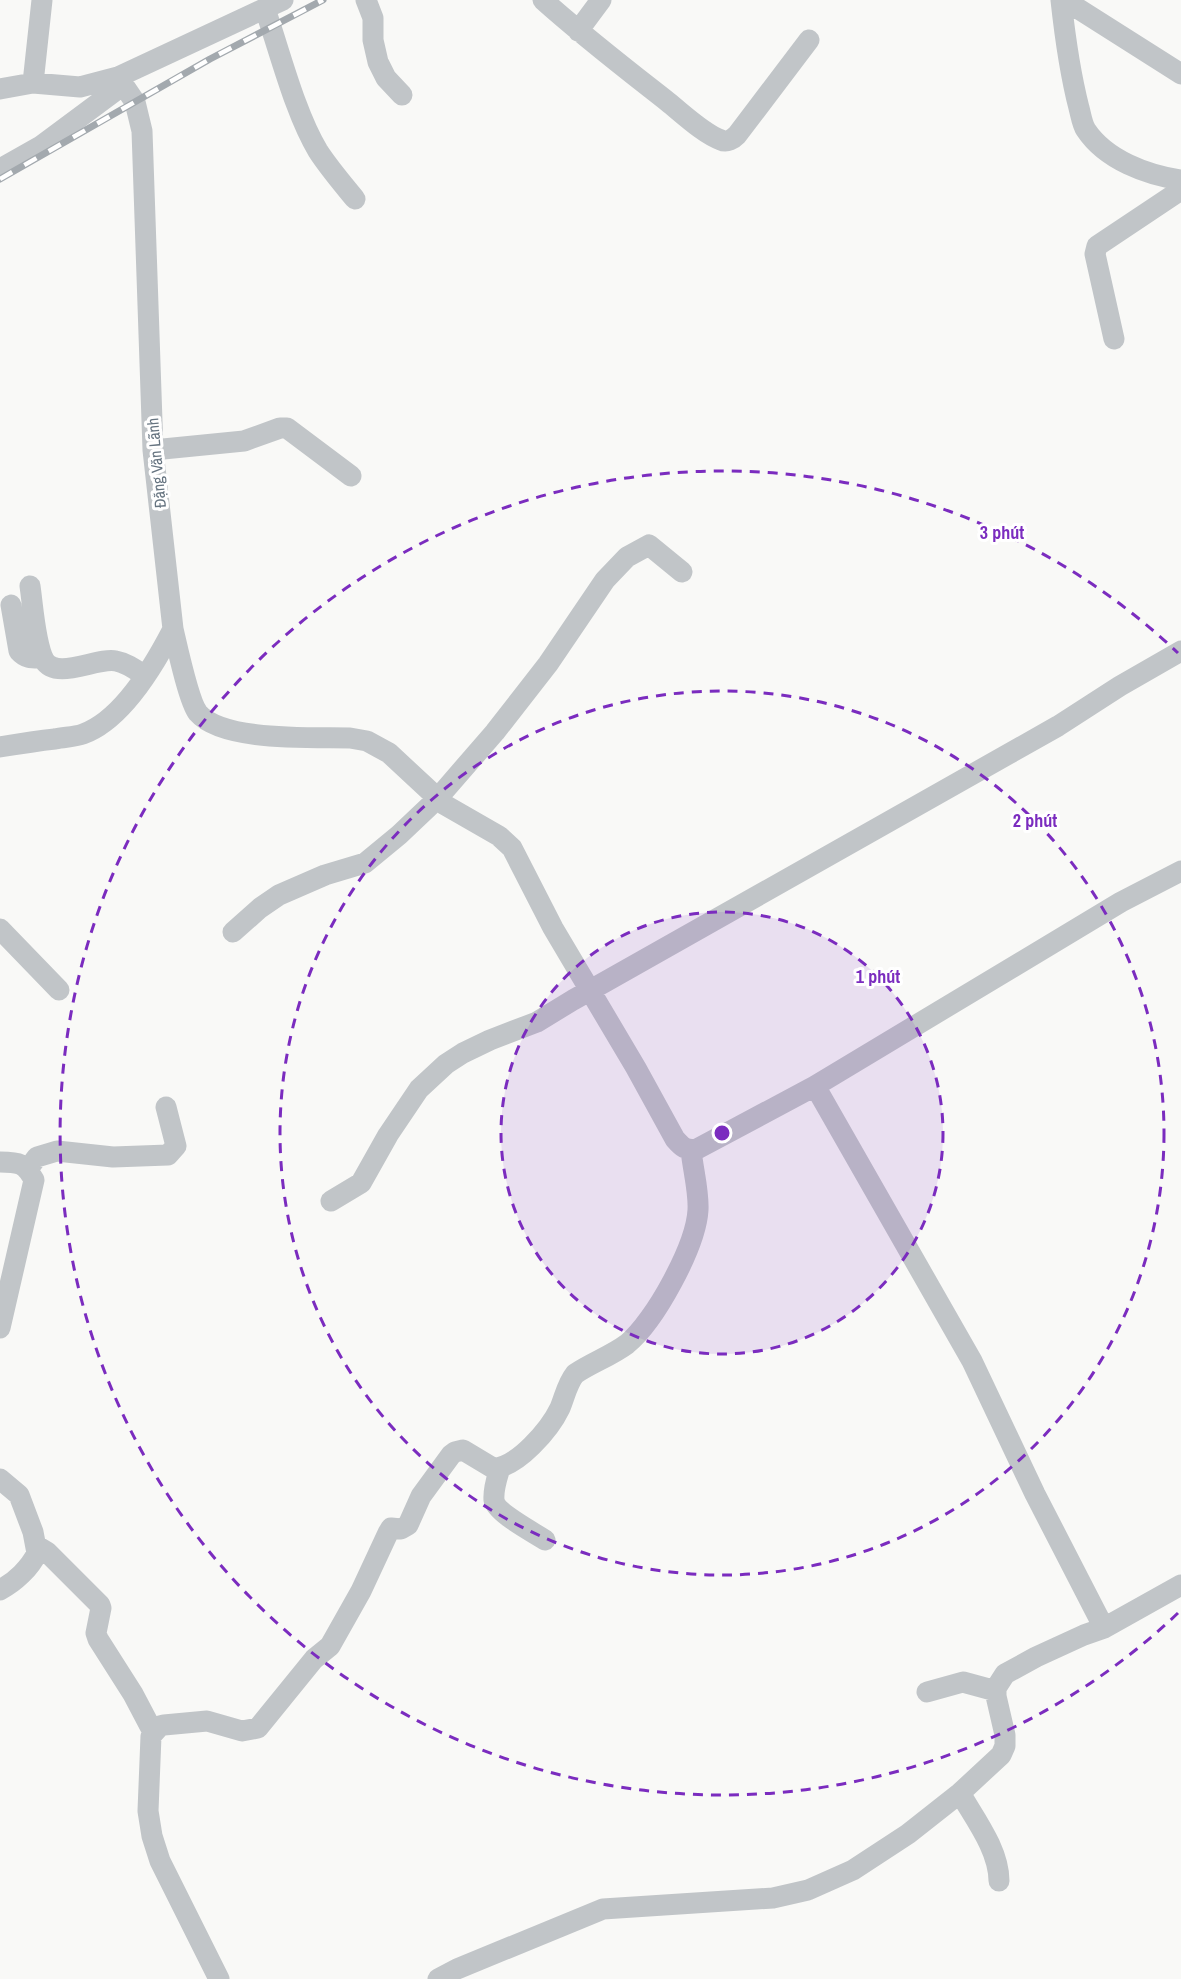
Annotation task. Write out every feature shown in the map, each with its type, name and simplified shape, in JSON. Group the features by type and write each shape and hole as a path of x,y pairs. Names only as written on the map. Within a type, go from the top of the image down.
{"street":[{"path":"33,83 42,0"},
{"path":"366,0 373,18 378,62 386,78 402,95"},
{"path":"543,0 579,32 695,123 716,138 726,141 737,135 809,40"},
{"path":"579,32 601,0"},
{"path":"1061,0 1072,78 1085,129 1099,145 1126,163 1158,176 1181,180"},
{"path":"1067,0 1181,74"},
{"path":"0,170 41,146 121,81 274,4 307,129 327,165 355,199"},
{"path":"0,89 33,83 80,87 121,81"},
{"name":"Đặng Văn Lãnh","path":"121,81 135,102 142,131 153,450 172,629 192,700 198,713 206,720 238,732 350,738 367,741 400,762 437,799 499,836 512,848 553,928 591,990 675,1139 683,1147 691,1150"},
{"path":"1114,339 1095,254 1096,246 1181,190"},
{"path":"153,450 244,441 280,428 287,428 351,476"},
{"path":"233,932 279,895 325,875 365,863 399,836 437,799 495,732 548,664 605,580 636,551 648,545 682,572"},
{"path":"30,586 35,625 43,658 47,664 57,668 70,668 103,661 116,661 132,666 145,676"},
{"path":"11,605 19,651 23,656 29,658 43,658"},
{"path":"0,747 81,735 94,729 118,709 145,676 172,629"},
{"path":"332,1201 361,1183 388,1135 419,1089 446,1064 490,1040 548,1017 591,990 1058,726 1120,686 1181,651"},
{"path":"219,1979 160,1861 152,1836 148,1811 153,1732 164,1725 207,1721 242,1731 258,1728 314,1659 330,1646 361,1591 391,1528 401,1529 408,1525 421,1496 451,1455 463,1450 487,1465 500,1468 506,1465 544,1433 560,1407 574,1374 628,1342 645,1324 669,1287 686,1254 695,1227 698,1209 691,1150 697,1149 815,1086 1121,902 1181,872"},
{"path":"0,929 59,990"},
{"path":"815,1086 972,1361 1035,1494 1104,1628"},
{"path":"28,1169 37,1157 57,1151 113,1157 168,1155 176,1146 166,1107"},
{"path":"0,1162 17,1162 28,1169 34,1180 0,1328"},
{"path":"500,1468 494,1486 494,1502 502,1512 545,1540"},
{"path":"0,1479 19,1495 37,1546 37,1553 27,1568 13,1582 0,1590"},
{"path":"37,1546 47,1552 100,1605 96,1633 98,1639 147,1717 153,1732"},
{"path":"438,1979 456,1974 603,1909 773,1898 808,1890 853,1870 908,1834 997,1760 1005,1746 1005,1735 996,1691 1000,1681 1012,1670 1084,1635 1104,1628 1181,1585"},
{"path":"927,1692 963,1682 996,1691"},
{"path":"960,1792 992,1849 999,1881"}],"railway":[{"path":"0,179 210,59 323,0"}]}
